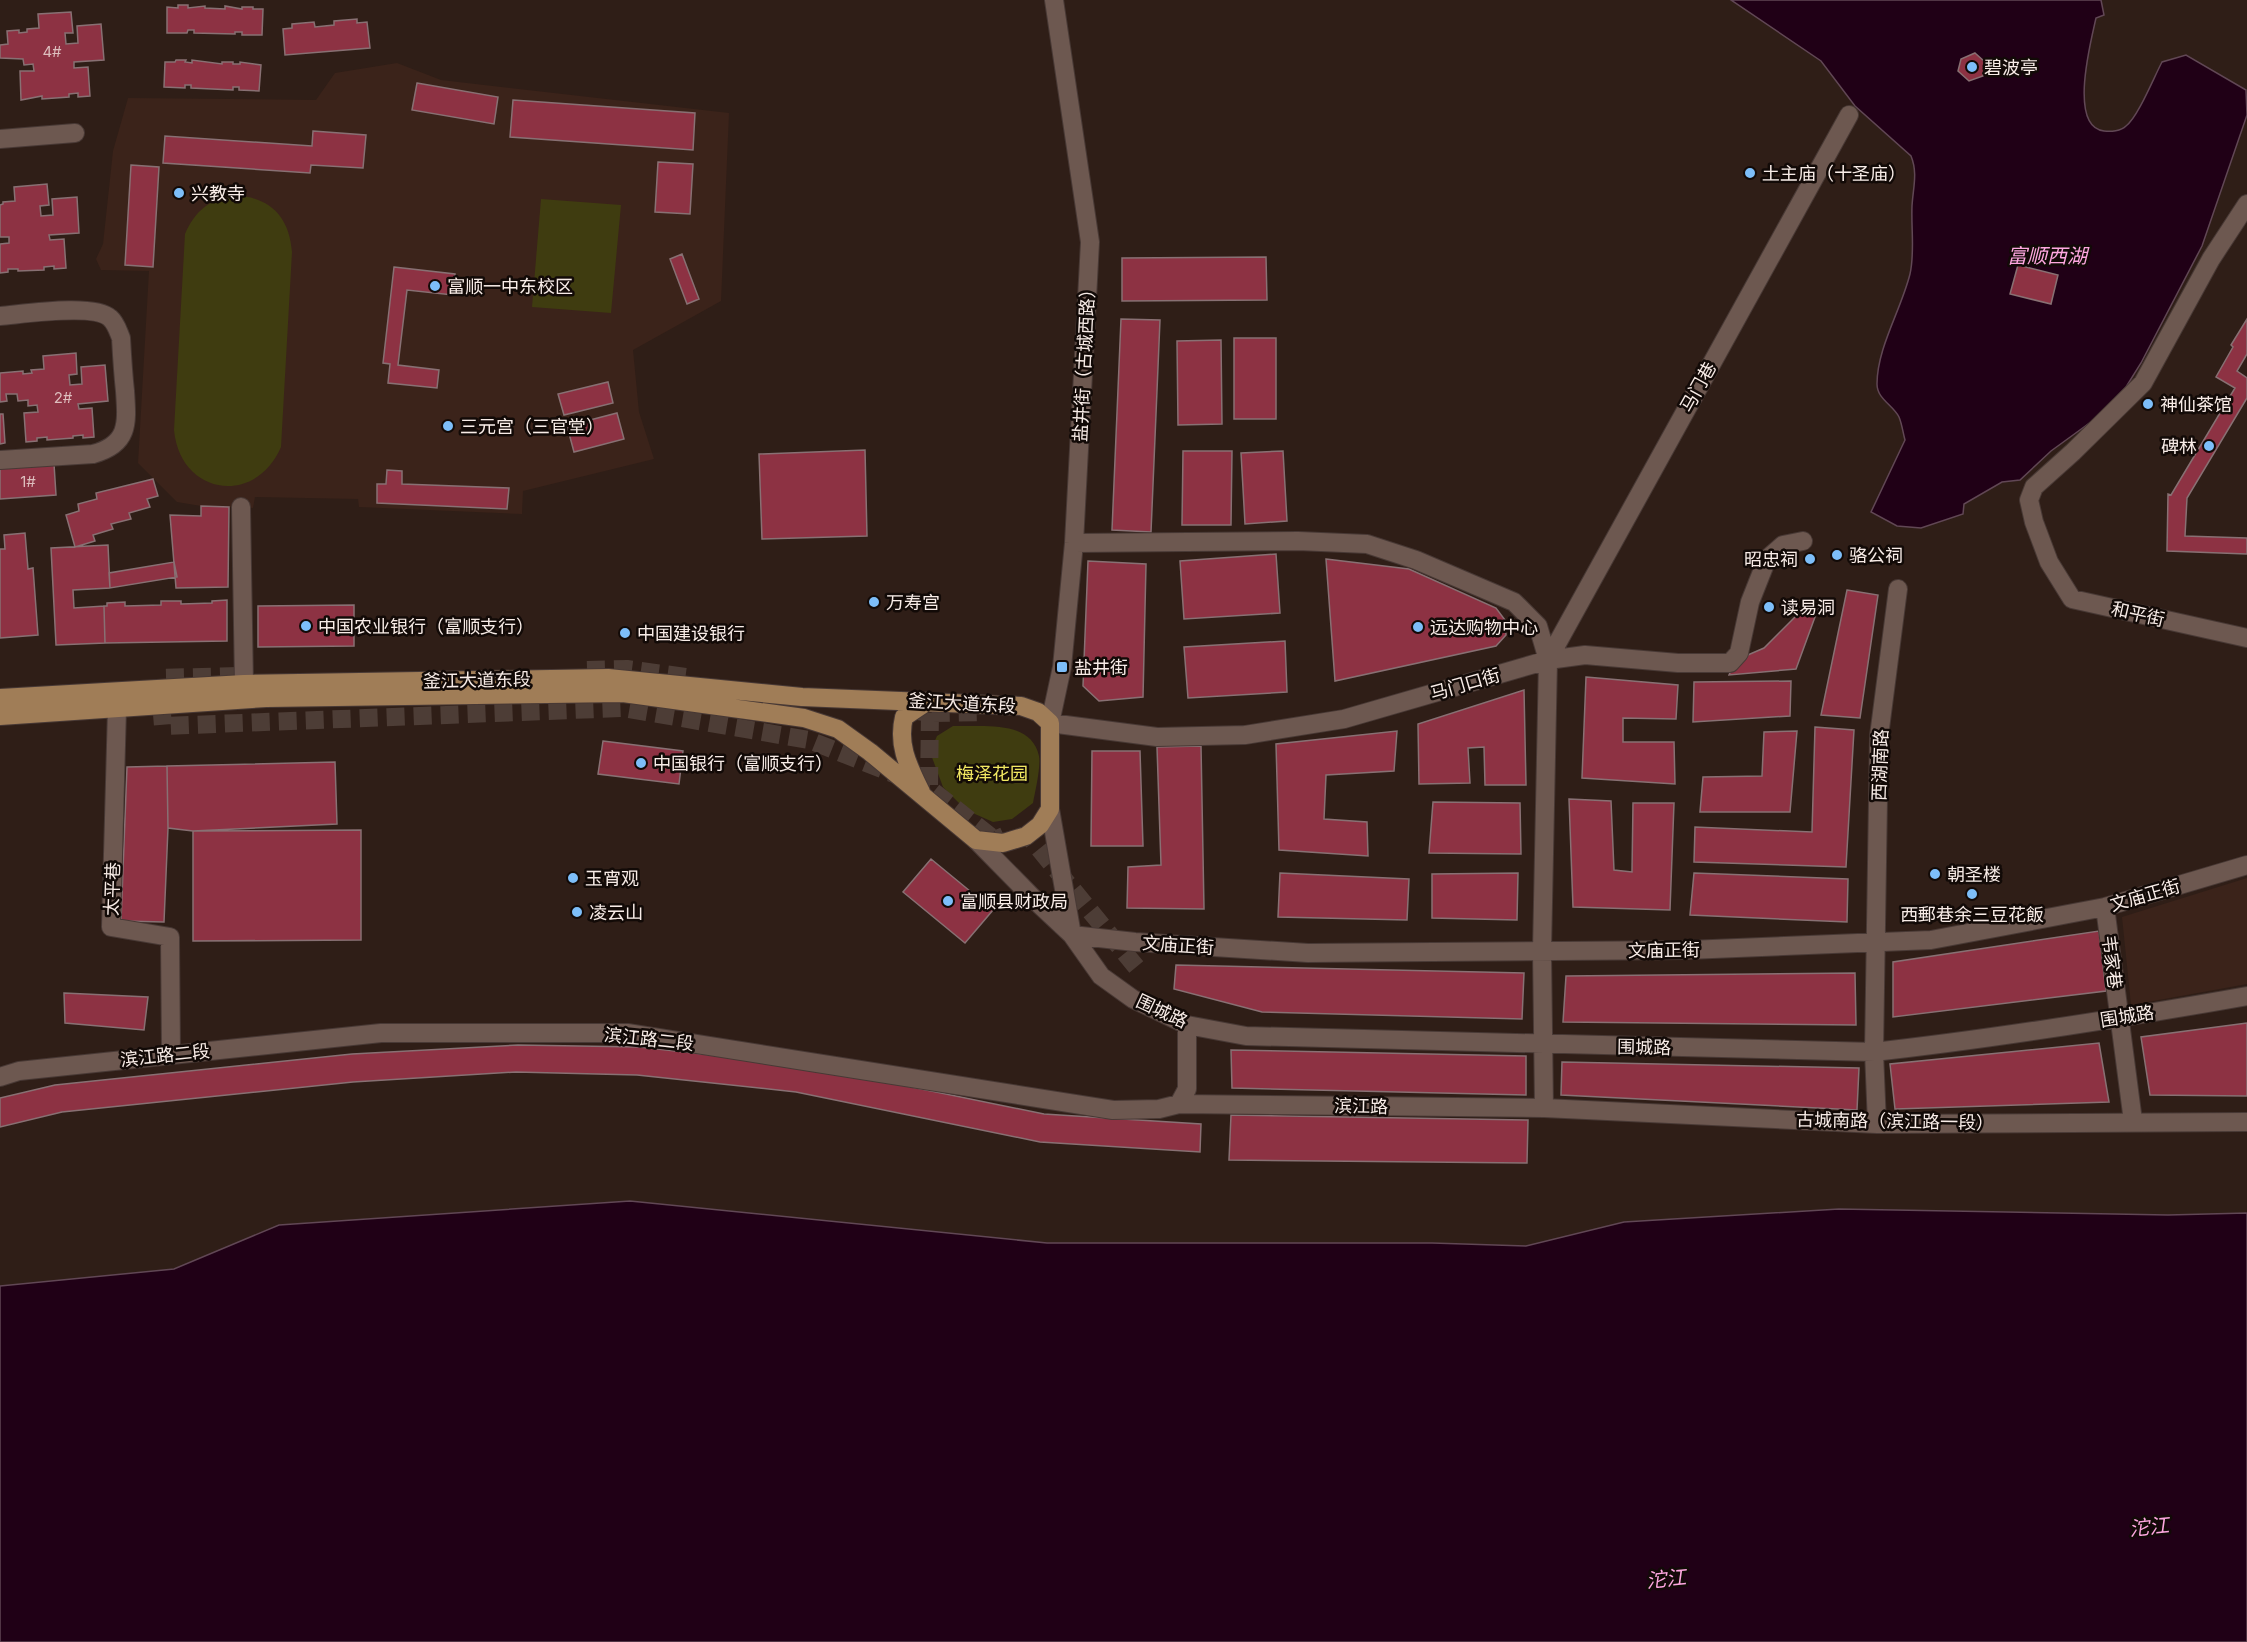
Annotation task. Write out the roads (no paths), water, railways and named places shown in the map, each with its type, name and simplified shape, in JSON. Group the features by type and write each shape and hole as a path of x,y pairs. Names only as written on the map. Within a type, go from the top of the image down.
{"main road":[{"name":"釜江大道东段","path":"0,698 244,684 608,678 802,697 1021,706 1038,712 1050,723"},
{"name":"釜江大道东段","path":"0,716 266,698 623,693 804,718 838,729 870,752 976,840"},
{"path":"925,799 903,750 900,732 904,717 928,701"},
{"path":"976,840 1003,843 1026,836 1040,825 1050,809 1050,723"}],"street":[{"name":"盐井街（古城西路）","path":"1050,723 1062,667 1074,543 1090,242 1054,0"},
{"name":"马门巷","path":"1548,660 1849,115"},
{"path":"0,139 75,134"},
{"name":"和平街","path":"2247,204 2211,259 2143,382 2073,452 2034,487 2029,500 2034,522 2049,562 2072,599 2247,638"},
{"path":"0,316 87,309 109,317 117,326 121,338 126,425 116,444 107,450 93,454 0,460"},
{"path":"241,507 244,684"},
{"name":"马门口街","path":"1050,723 1157,737 1245,735 1344,719 1548,660 1585,655 1678,663 1730,663 1739,653 1750,602 1767,559 1783,545 1803,542"},
{"path":"1074,543 1367,544 1416,560 1514,602 1538,626 1548,660 1542,951 1544,1108"},
{"name":"西湖南路","path":"1877,1124 1874,1052 1880,736 1898,589"},
{"name":"太平巷","path":"117,709 111,927 170,937 171,1054"},
{"path":"1050,809 1072,935"},
{"path":"976,840 1072,935"},
{"name":"文庙正街","path":"1072,935 1308,953 1688,950 1931,940 2105,907 2247,865"},
{"name":"韦家巷","path":"2105,907 2133,1121"},
{"name":"围城路","path":"1072,935 1101,976 1133,999 1187,1025 1246,1036 1874,1052 2119,1018 2247,996"},
{"path":"1179,1104 1187,1089 1187,1025"},
{"name":"滨江路二段","path":"0,1077 19,1071 381,1033 627,1033 1113,1110 1159,1109 1179,1104"},
{"name":"滨江路","path":"1179,1104 1544,1108"},
{"name":"古城南路（滨江路一段）","path":"1544,1108 1877,1124 2247,1122"}],"water":[{"name":"富顺西湖","path":"1731,0 2101,0 2104,15 2096,18 2087,63 2084,100 2087,115 2093,126 2104,131 2116,131 2126,126 2141,106 2162,62 2186,55 2246,90 2247,115 2202,246 2141,363 2126,387 2095,419 2051,451 2020,480 2002,482 1964,504 1963,514 1921,528 1897,526 1871,512 1905,440 1899,417 1882,398 1877,384 1885,343 1910,274 1915,175 1911,156 1855,106 1821,61"},
{"name":"沱江","path":"630,1201 1047,1243 1432,1243 1526,1246 1624,1222 1839,1209 2168,1215 2247,1213 2247,1642 0,1642 0,1286 174,1269 279,1225"}],"tunnel":[{"path":"587,670 627,669 693,678"},
{"path":"238,676 159,678 163,726 623,708 809,740 929,788"},
{"path":"905,709 930,713 985,712"},
{"path":"930,713 929,788 995,840 1004,836"},
{"path":"1022,828 1142,974"}],"place":[{"name":"碧波亭","path":"1972,67"},
{"name":"土主庙（十圣庙）","path":"1750,173"},
{"name":"兴教寺","path":"179,193"},
{"name":"富顺一中东校区","path":"435,286"},
{"name":"神仙茶馆","path":"2148,404"},
{"name":"三元宫（三官堂）","path":"448,426"},
{"name":"碑林","path":"2209,446"},
{"name":"骆公祠","path":"1837,555"},
{"name":"昭忠祠","path":"1810,559"},
{"name":"万寿宫","path":"874,602"},
{"name":"读易洞","path":"1769,607"},
{"name":"中国农业银行（富顺支行）","path":"306,626"},
{"name":"远达购物中心","path":"1418,627"},
{"name":"中国建设银行","path":"625,633"},
{"name":"盐井街","path":"1062,667"},
{"name":"中国银行（富顺支行）","path":"641,763"},
{"name":"朝圣楼","path":"1935,874"},
{"name":"玉宵观","path":"573,878"},
{"name":"西郵巷余三豆花飯","path":"1972,894"},
{"name":"富顺县财政局","path":"948,901"},
{"name":"凌云山","path":"577,912"}],"park label":[{"name":"梅泽花园","path":"992,773"}]}
